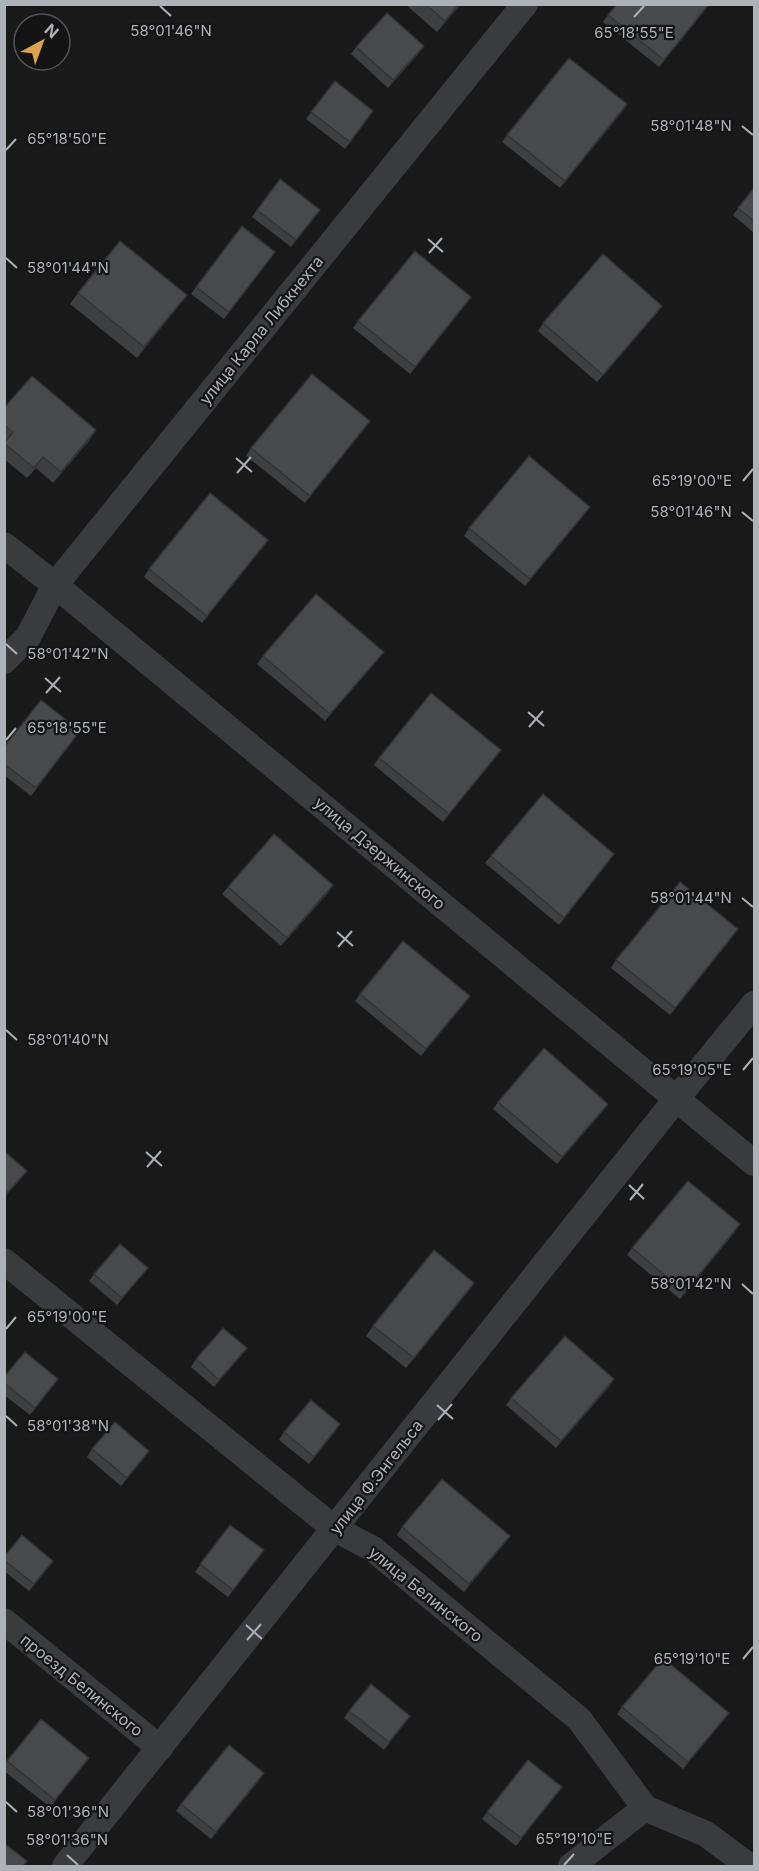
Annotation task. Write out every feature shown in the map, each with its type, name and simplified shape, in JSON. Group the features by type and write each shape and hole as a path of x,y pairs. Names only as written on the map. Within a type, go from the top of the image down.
{"street":[{"name":"улица Карла Либкнехта","path":"4,661 28,637 55,585 525,4"},
{"name":"улица Дзержинского","path":"4,545 754,1163"},
{"name":"улица Ф.Энгельса","path":"65,1866 754,1004"},
{"name":"улица Белинского","path":"4,1261 335,1528 373,1549 579,1719 645,1808"},
{"name":"проезд Белинского","path":"4,1622 160,1748"},
{"path":"571,1866 645,1808 706,1834 749,1866"}],"building":[{"path":"425,4 459,4 445,21"},
{"path":"617,4 709,4 664,60 608,15"},
{"path":"387,13 424,46 393,80 356,47"},
{"path":"569,58 627,104 565,181 507,135"},
{"path":"335,81 373,111 350,142 311,112"},
{"path":"280,179 320,210 296,240 257,210"},
{"path":"754,188 754,221 738,208"},
{"path":"242,226 275,252 229,312 196,287"},
{"path":"120,241 187,295 144,347 78,293"},
{"path":"415,251 471,297 415,367 358,321"},
{"path":"603,254 662,306 603,375 543,323"},
{"path":"312,374 370,421 310,496 251,448"},
{"path":"32,376 96,430 61,472 43,457 34,468 4,443 13,432 4,425 4,408"},
{"path":"529,456 590,507 530,579 469,528"},
{"path":"210,493 268,540 207,616 149,569"},
{"path":"316,594 384,652 330,714 263,656"},
{"path":"431,693 501,750 449,814 379,758"},
{"path":"41,700 80,731 36,788 4,764 4,747"},
{"path":"543,794 614,854 564,918 491,856"},
{"path":"274,834 333,885 287,938 228,887"},
{"path":"680,882 738,929 675,1008 616,960"},
{"path":"403,941 470,996 426,1049 360,994"},
{"path":"544,1048 608,1104 562,1157 498,1102"},
{"path":"4,1151 27,1171 4,1196"},
{"path":"688,1181 740,1224 685,1292 632,1248"},
{"path":"120,1244 148,1268 122,1298 94,1274"},
{"path":"434,1250 474,1283 414,1358 373,1326"},
{"path":"223,1328 247,1348 219,1380 196,1359"},
{"path":"565,1336 614,1379 561,1441 511,1398"},
{"path":"25,1352 58,1379 35,1408 4,1383 4,1377"},
{"path":"311,1400 340,1424 314,1457 284,1432"},
{"path":"115,1422 149,1451 127,1478 92,1449"},
{"path":"442,1479 510,1536 469,1584 402,1527"},
{"path":"230,1525 264,1550 233,1590 200,1564"},
{"path":"22,1535 53,1561 34,1584 4,1560"},
{"path":"663,1658 729,1713 688,1762 622,1707"},
{"path":"371,1684 410,1716 389,1742 349,1711"},
{"path":"41,1719 89,1758 55,1800 7,1761"},
{"path":"229,1745 264,1773 216,1832 181,1804"},
{"path":"528,1760 562,1787 521,1838 487,1812"},
{"path":"4,1843 27,1861 23,1866 4,1866"}]}
